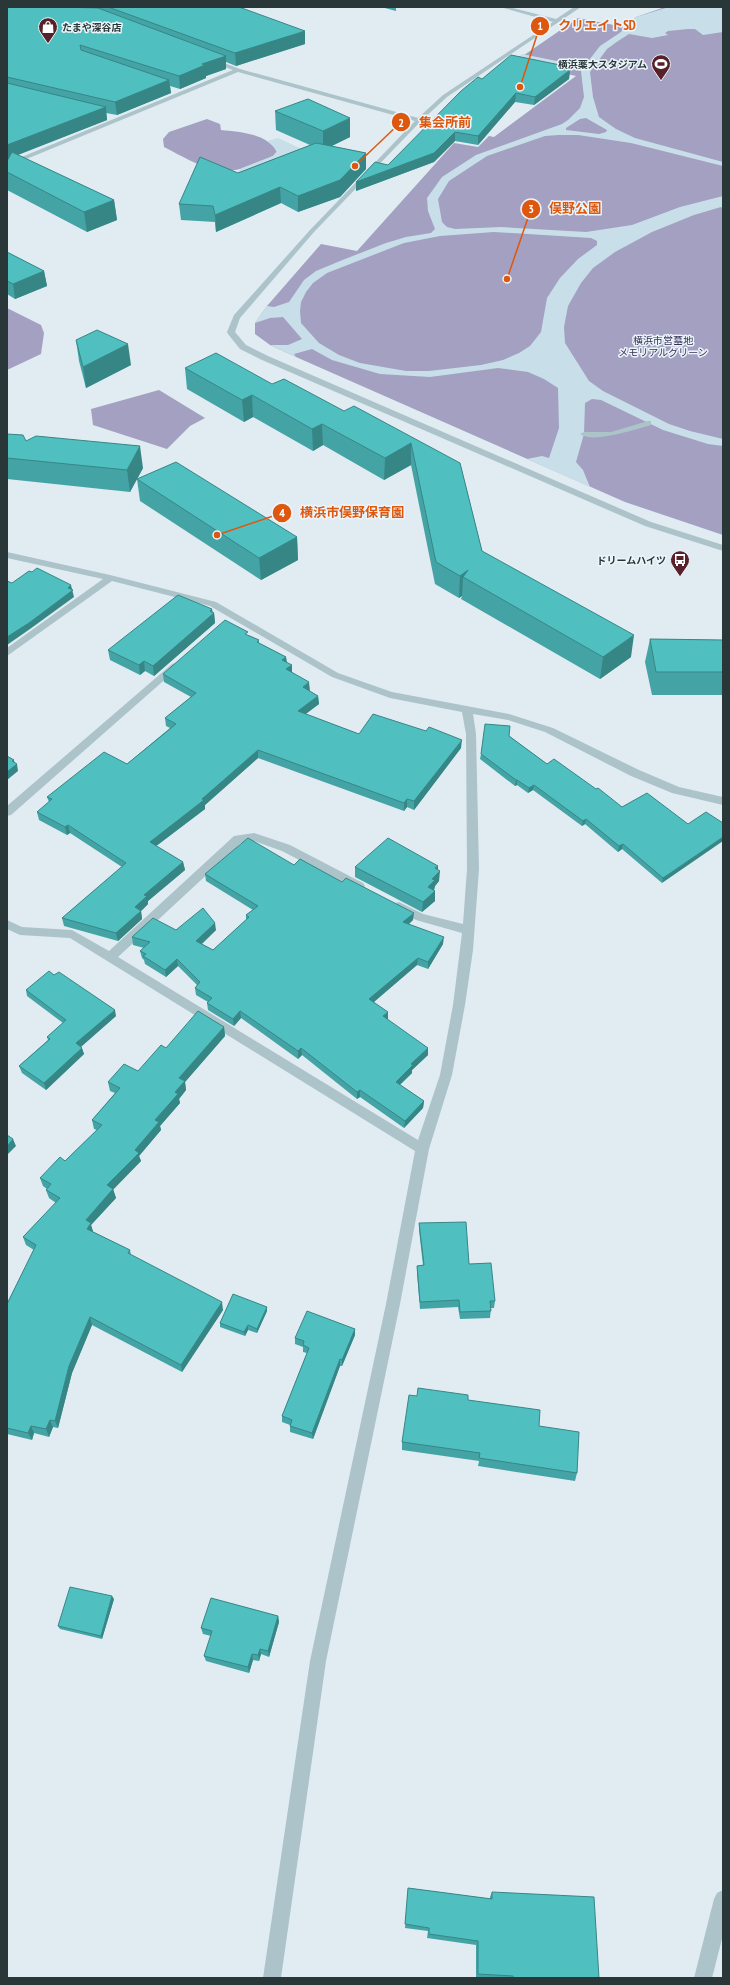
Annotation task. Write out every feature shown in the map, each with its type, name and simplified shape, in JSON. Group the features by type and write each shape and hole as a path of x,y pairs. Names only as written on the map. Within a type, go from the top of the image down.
{"street":[{"path":"503,7 556,21"},
{"path":"578,7 447,94 419,120 312,231 237,317 231,332 242,347 265,358 648,524 723,548"},
{"path":"208,59 238,70 419,120"},
{"path":"7,165 238,70"},
{"path":"174,90 181,93"},
{"path":"109,117 116,119"},
{"path":"584,434 611,434 648,423"},
{"path":"7,555 110,578 213,604 230,618 335,675 390,695 509,717 549,730 593,750 635,773 676,790 723,801"},
{"path":"7,653 110,578"},
{"path":"7,812 185,657"},
{"path":"272,1978 318,1661 393,1304 422,1149 450,1058 469,930 472,869 472,749 467,710"},
{"path":"110,957 238,838 254,837 286,848 370,892"},
{"path":"392,902 420,917 469,930"},
{"path":"7,924 20,931 72,934 422,1149"},
{"path":"704,1978 723,1899"}],"green space":[{"name":"横浜市営墓地 メモリアルグリーン","path":"665,7 723,7 723,535 625,502 296,357 270,345 255,334 255,323 267,306 321,244 357,251 454,143 478,147 489,136 494,137 576,76 514,62 578,18 624,27 636,17"},
{"path":"207,119 220,124 221,130 260,137 273,146 277,152 273,156 250,166 238,170 225,171 201,165 164,147 163,139 169,132"},
{"path":"7,308 41,325 44,333 41,354 7,370"},
{"path":"159,390 205,418 190,426 167,449 93,425 91,409"}],"shaded area":[{"path":"669,7 723,7 723,32 703,35 695,29 688,29 668,31 665,33 668,35 652,38 629,34 618,41 607,49 590,72 593,97 599,117 616,129 635,138 723,162 723,166 631,143 578,135 545,136 487,156 449,181 438,199 442,222 447,227 455,229 501,227 586,232 632,225 680,207 723,196 723,209 721,207 694,215 652,232 615,252 593,268 581,283 568,306 564,327 565,343 589,381 603,391 669,424 723,439 723,446 708,444 663,430 601,400 592,399 585,403 584,434 576,462 583,470 590,487 527,459 542,456 549,458 559,428 558,388 544,379 528,372 498,368 430,377 380,374 332,360 312,349 294,354 296,357 270,345 288,345 302,339 283,317 270,318 255,323 267,306 274,307 289,302 304,280 316,271 386,243 406,237 431,233 435,229 428,211 427,198 442,177 476,155 562,124 580,108 584,97 581,71 519,57 522,54 577,65 586,64 600,46 621,32 624,27 636,17","holes":["586,118 607,130 606,132 599,134 566,130 566,128 580,119","494,232 591,238 597,241 597,245 578,259 560,278 547,298 541,332 530,346 519,353 503,360 481,365 429,371 406,371 360,363 339,355 319,343 301,323 301,302 306,292 313,283 327,273 404,243 440,236"]},
{"path":"278,138 304,150 343,155 368,153 337,176 228,180 242,168 273,156 277,151 267,141"}],"building":[{"path":"7,7 98,8 226,56 202,64 205,65 179,76 80,45 81,50 169,80 115,102 7,77"},
{"path":"108,7 239,7 305,31 235,53"},
{"path":"511,55 565,66 562,68 570,70 535,97 516,93 478,136 455,132 434,153 356,182 375,162 388,165 461,91 478,77 482,79"},
{"path":"7,83 106,107 7,145"},
{"path":"308,99 350,118 323,131 275,111"},
{"path":"316,143 366,153 340,180 298,196 280,187 215,215 213,206 179,204 200,157 238,173"},
{"path":"12,152 114,200 84,212 7,172 7,161"},
{"path":"7,252 44,271 13,284 7,281"},
{"path":"97,330 128,344 83,367 76,340"},
{"path":"216,353 272,384 284,379 344,411 354,406 460,463 482,551 634,635 603,657 463,577 468,570 460,576 436,562 411,443 385,458 322,424 312,429 252,395 242,400 185,368"},
{"path":"7,434 23,435 26,441 36,436 140,446 127,470 7,458"},
{"path":"176,462 297,537 259,558 137,479"},
{"path":"37,568 71,585 68,588 73,590 29,623 7,637 7,581 12,583 29,571 32,572"},
{"path":"178,595 212,609 210,611 214,613 153,666 144,661 139,665 108,650"},
{"path":"225,620 248,632 245,634 259,640 257,642 286,657 282,660 292,665 286,669 309,682 303,687 318,696 298,711 359,734 373,714 426,731 429,727 462,740 414,801 407,799 404,803 258,750 202,799 204,800 150,842 183,862 144,895 147,896 135,907 141,911 116,933 62,918 126,863 68,825 65,827 37,812 52,799 47,797 104,752 127,764 176,724 165,718 196,693 163,674"},
{"path":"650,639 723,640 723,672 656,672"},
{"path":"485,724 510,726 509,736 547,764 554,759 596,789 598,788 622,807 647,793 688,824 706,812 723,823 723,837 663,878 623,844 619,846 586,819 583,821 534,785 529,788 516,780 481,754"},
{"path":"7,756 14,760 12,761 17,764 7,772"},
{"path":"248,838 294,865 300,859 342,882 346,878 414,913 403,922 444,937 428,962 418,958 369,999 388,1012 383,1016 428,1048 411,1064 413,1065 396,1082 424,1101 405,1121 360,1090 357,1092 301,1048 298,1051 240,1011 233,1019 207,1003 212,998 195,988 200,982 177,959 165,970 143,956 146,954 140,951 150,942 132,937 153,918 176,930 203,908 215,923 196,941 213,950 249,917 246,915 258,906 205,874"},
{"path":"388,838 438,866 435,868 440,871 432,879 435,880 428,887 435,891 423,902 355,867"},
{"path":"49,971 54,975 59,972 115,1010 76,1043 82,1048 44,1083 19,1066 50,1039 47,1037 66,1020 26,990"},
{"path":"198,1011 224,1027 179,1078 185,1081 175,1092 178,1094 155,1120 159,1122 135,1150 139,1153 107,1185 113,1189 86,1220 91,1223 87,1229 130,1250 128,1253 222,1302 181,1365 90,1317 69,1366 55,1421 50,1420 46,1429 31,1426 28,1433 7,1428 7,1304 36,1245 23,1237 60,1198 46,1190 51,1184 40,1178 60,1157 65,1161 102,1125 92,1120 120,1088 108,1082 124,1064 138,1071 161,1045 166,1048"},
{"path":"7,1135 13,1139 7,1146"},
{"path":"466,1222 469,1264 491,1263 495,1301 490,1301 491,1311 460,1312 459,1300 420,1302 417,1266 424,1265 419,1223"},
{"path":"233,1294 267,1307 257,1329 248,1325 244,1332 220,1323"},
{"path":"307,1311 355,1329 342,1360 340,1359 312,1433 290,1426 292,1420 282,1416 309,1348 303,1345 304,1341 295,1338"},
{"path":"418,1388 468,1395 468,1400 540,1410 539,1426 579,1432 577,1473 479,1458 480,1453 402,1442 409,1395 417,1396"},
{"path":"70,1587 112,1596 101,1636 58,1626"},
{"path":"211,1598 278,1616 268,1651 260,1649 258,1655 252,1654 248,1667 204,1656 212,1631 201,1628"},
{"path":"408,1888 492,1899 492,1892 594,1897 599,1978 513,1978 513,1976 478,1974 478,1941 429,1934 429,1928 405,1924"}],"place":[{"name":"たまや深谷店","path":"48,44"},
{"name":"横浜薬大スタジアム","path":"661,81"},
{"name":"クリエイトSD","path":"520,87"},
{"name":"集会所前","path":"355,166"},
{"name":"俣野公園","path":"507,279"},
{"name":"横浜市俣野保育園","path":"217,535"},
{"name":"ドリームハイツ","path":"680,577"}]}
